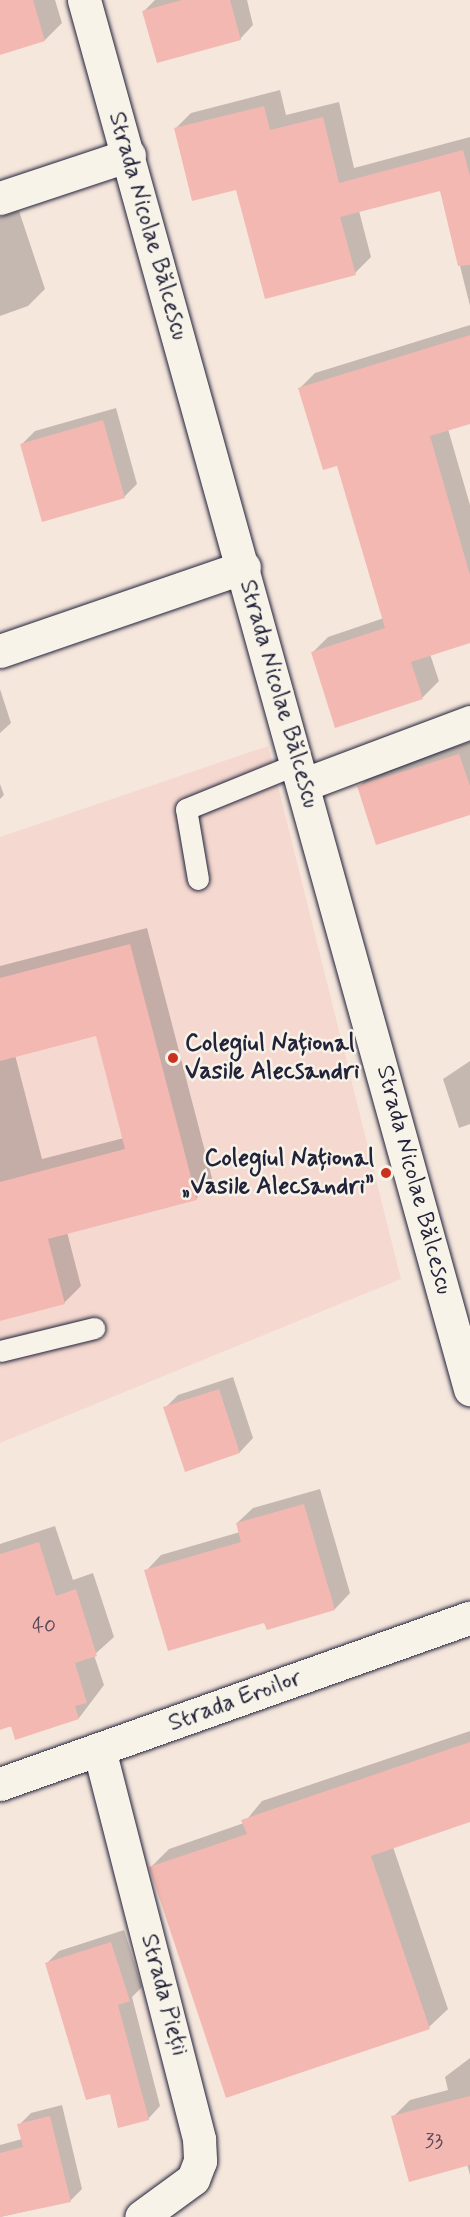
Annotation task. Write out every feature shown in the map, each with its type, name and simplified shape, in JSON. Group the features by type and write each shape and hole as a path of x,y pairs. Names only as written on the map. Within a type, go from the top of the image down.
{"street":[{"name":"Strada Nicolae Bălcescu","path":"84,0 244,567 470,1389"},
{"path":"0,198 129,155"},
{"path":"0,651 244,567"},
{"path":"301,774 470,722"},
{"name":"Strada Eroilor","path":"0,1784 470,1618"},
{"name":"Strada Pieții","path":"99,1749 199,2139 200,2161 193,2179 141,2217"}],"lane":[{"path":"198,879 186,809 301,774"},
{"path":"0,1351 94,1328"}],"shaded area":[{"name":"Colegiul Național Vasile Alecsandri","path":"268,746 401,1279 0,1443 0,837"}],"building":[{"path":"0,0 33,0 45,41 0,55"},
{"path":"182,0 230,0 241,40 157,63 142,11"},
{"path":"264,106 270,130 323,117 339,183 463,150 470,176 470,265 458,266 440,191 340,217 356,275 265,299 236,190 192,201 174,128"},
{"path":"470,335 470,424 430,436 470,575 470,643 411,662 423,699 335,728 311,652 385,628 337,466 323,470 298,388"},
{"path":"103,420 125,498 42,522 20,444"},
{"path":"459,754 470,786 470,815 376,845 357,786"},
{"path":"130,944 197,1200 48,1239 65,1304 0,1321 0,1182 125,1149 96,1036 0,1061 0,978"},
{"path":"219,1389 240,1453 185,1472 163,1407"},
{"path":"304,1504 335,1610 267,1630 264,1623 168,1651 144,1570 241,1542 236,1523"},
{"path":"39,1542 56,1596 76,1589 97,1656 75,1663 87,1703 75,1706 79,1719 15,1740 11,1726 0,1730 0,1554"},
{"path":"470,1742 470,1822 371,1856 430,2029 226,2098 149,1867 247,1834 241,1820"},
{"path":"111,1942 130,2001 118,2005 149,2120 118,2128 110,2094 86,2100 45,1963"},
{"path":"470,2096 470,2165 409,2182 391,2116"},
{"path":"50,2116 71,2202 0,2217 0,2153 23,2147 17,2124"}],"place":[{"name":"Colegiul Național Vasile Alecsandri","path":"173,1058"},
{"name":"Colegiul Național „Vasile Alecsandri”","path":"386,1173"}]}
